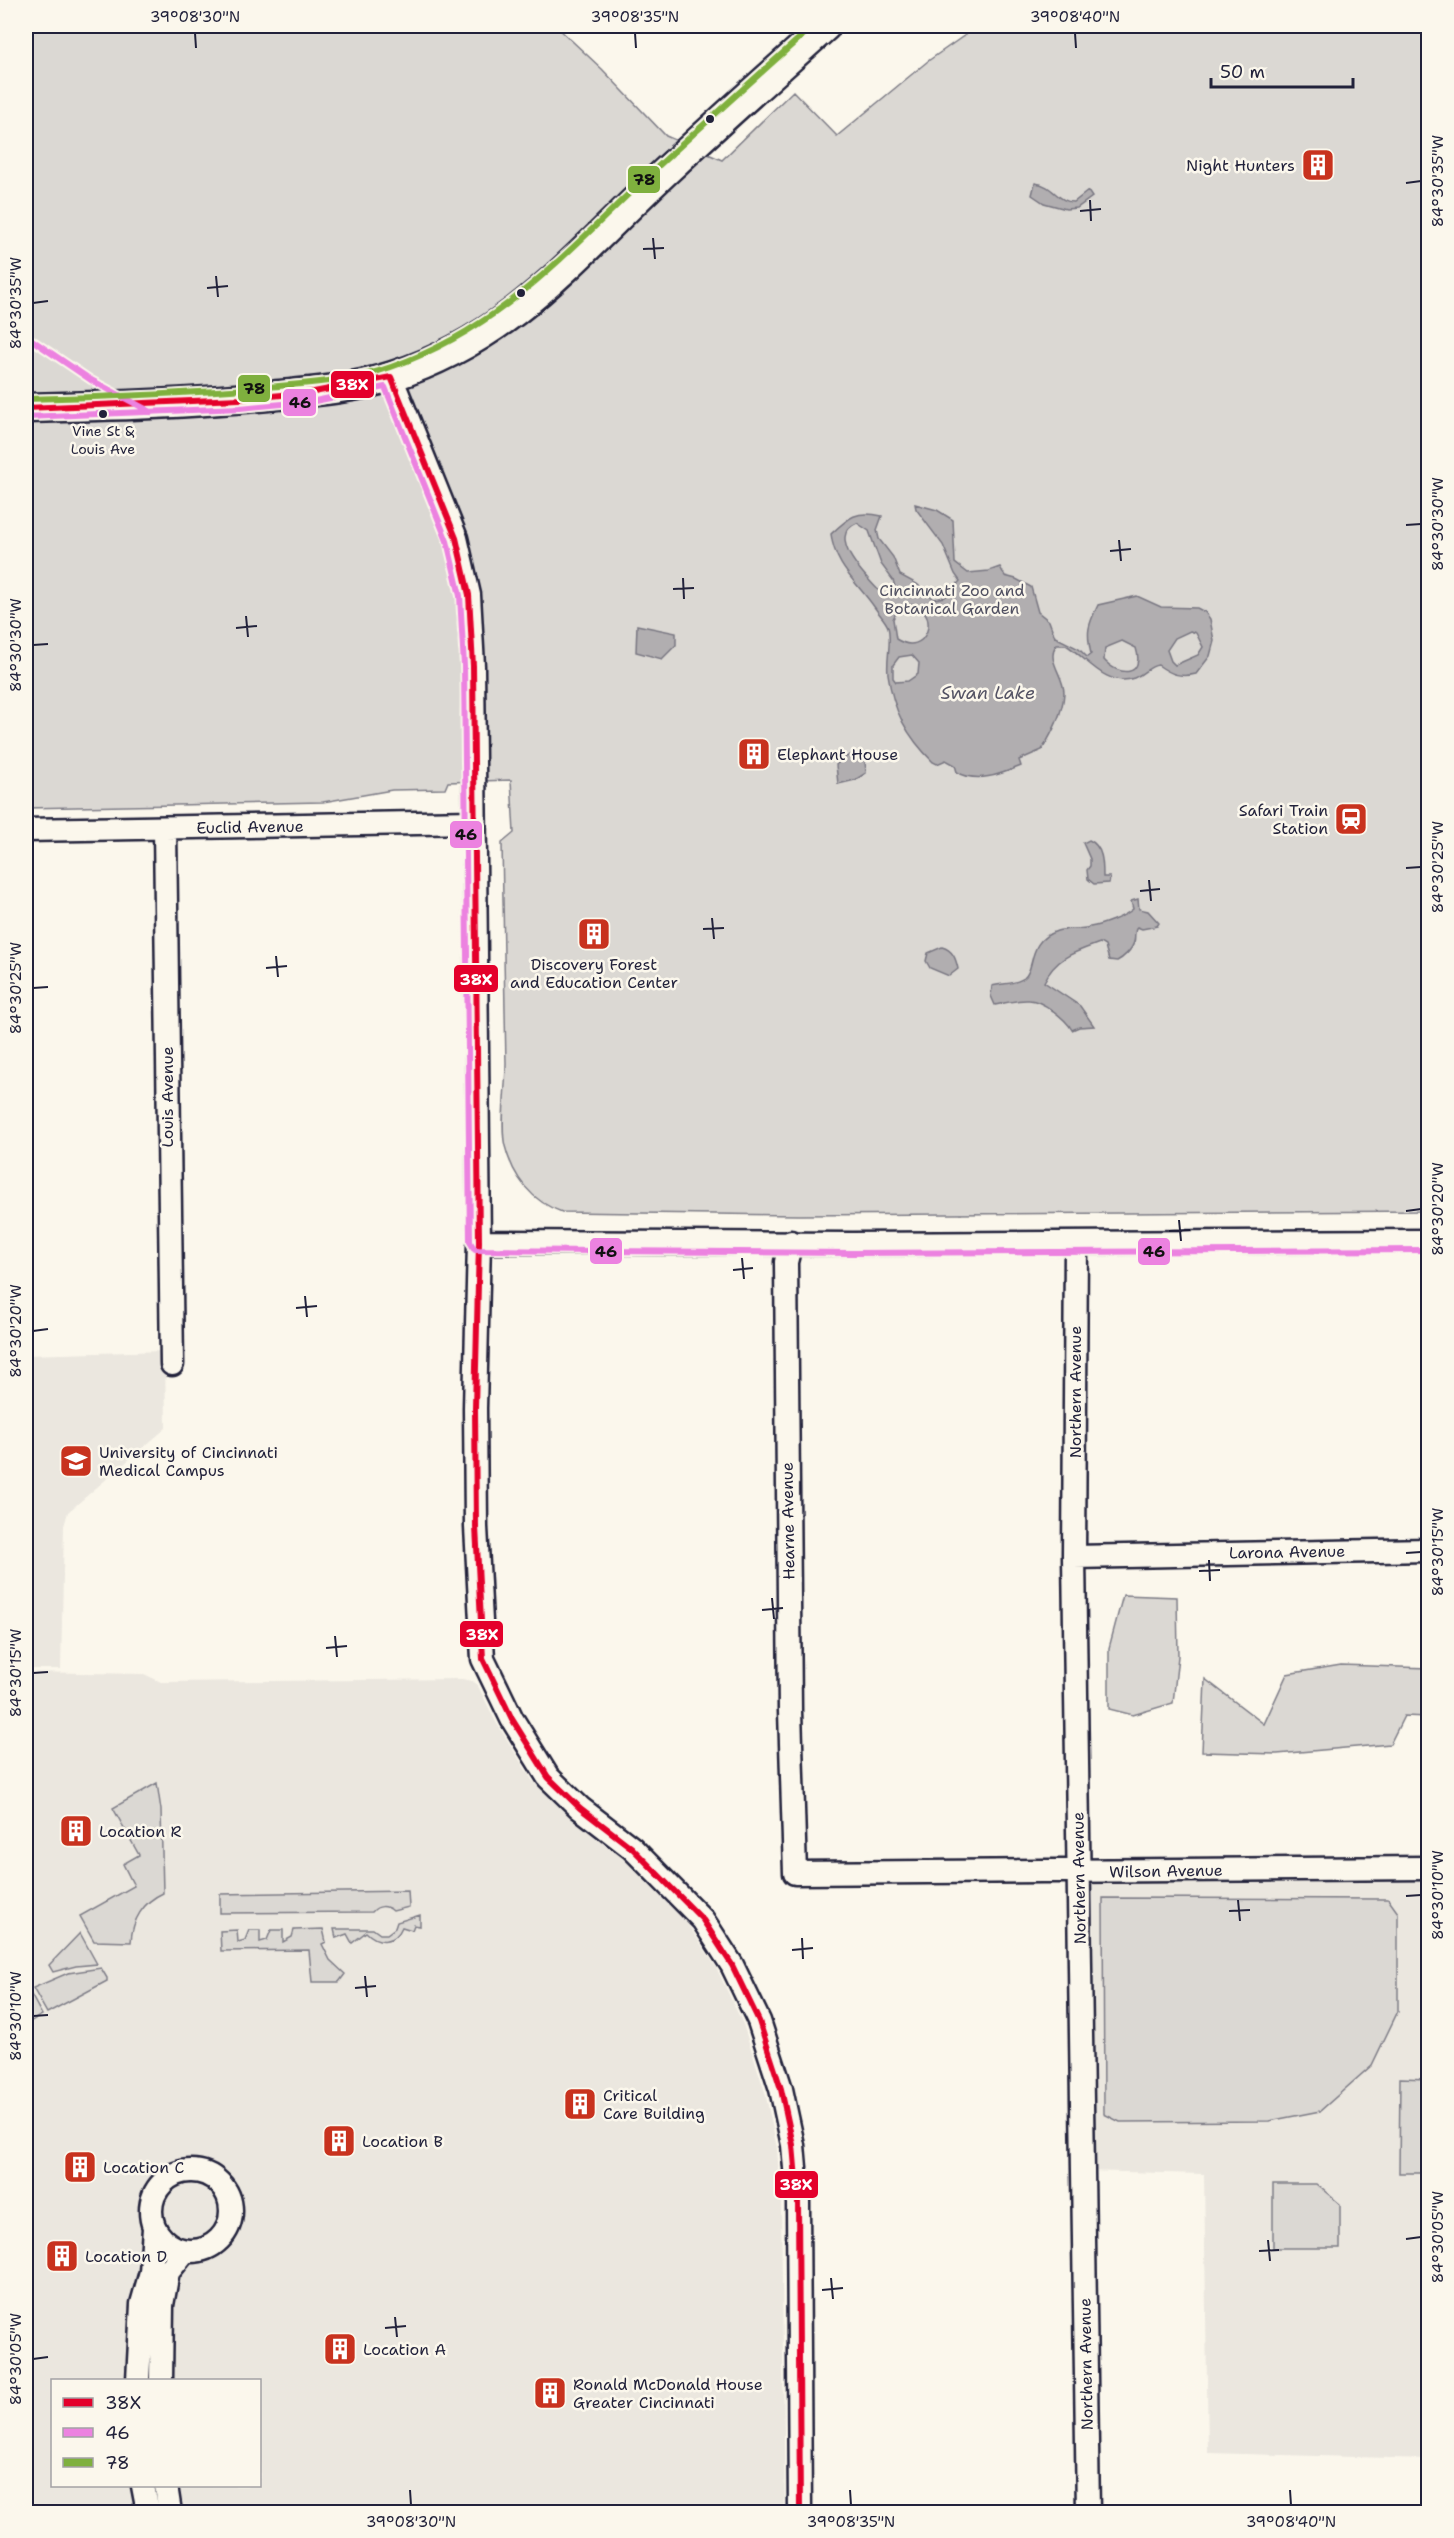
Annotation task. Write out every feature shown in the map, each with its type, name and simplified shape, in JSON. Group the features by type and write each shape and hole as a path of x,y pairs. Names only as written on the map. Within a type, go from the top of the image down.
{"main road":[{"path":"26,408 239,399 314,392 391,377 461,349 516,312 560,274 677,161 826,26"}],"street":[{"path":"391,377 456,538 469,595 473,666 479,1242 475,1430 476,1527 483,1659 512,1719 548,1777 580,1808 632,1848 703,1920 732,1965 759,2021 781,2089 793,2139 798,2202 800,2512"},
{"name":"Euclid Avenue","path":"26,830 474,822"},
{"name":"Louis Avenue","path":"165,829 167,1145 172,1364"},
{"path":"479,1242 1428,1241"},
{"name":"Hearne Avenue","path":"791,1242 786,1262 786,1274 790,1688 795,1873"},
{"name":"Northern Avenue","path":"1076,1243 1074,1557 1088,2512"},
{"name":"Larona Avenue","path":"1074,1557 1428,1550"},
{"name":"Wilson Avenue","path":"795,1873 1428,1868"},
{"path":"138,2379 142,2304 152,2272 154,2228 151,2203 156,2191 164,2180 175,2173 188,2170 214,2177 224,2187 230,2199 231,2212 228,2225 222,2237 211,2246 185,2251 173,2247 162,2239 154,2228"},
{"path":"161,2379 162,2305 168,2272 185,2251"},
{"path":"143,2487 148,2512"},
{"path":"166,2487 170,2512"}],"shaded area":[{"name":"University of Cincinnati Medical Campus","path":"26,1304 27,1355 165,1351 166,1428 68,1512 64,1526 61,1669 26,1669"},
{"path":"26,1672 144,1674 161,1682 462,1679 472,1681 478,1686 496,1722 532,1780 564,1811 616,1851 687,1923 716,1967 743,2024 765,2092 777,2148 781,2205 785,2512 26,2512"},
{"path":"1428,1868 1428,2459 1208,2453 1204,2174 1083,2171 1079,1872"}],"green space":[{"name":"Cincinnati Zoo and Botanical Garden","path":"26,26 556,26 602,69 666,136 722,160 793,91 837,136 928,61 978,26 1428,26 1428,1211 799,1215 562,1212 542,1202 525,1187 513,1168 504,1138 506,1063 502,843 514,833 511,780 448,782 445,789 392,790 323,802 26,808"},
{"path":"1123,1595 1177,1597 1178,1656 1173,1703 1133,1715 1109,1709 1109,1648"},
{"path":"1341,1665 1428,1668 1428,1717 1404,1716 1390,1744 1277,1754 1202,1752 1205,1679 1264,1724 1287,1674"},
{"path":"157,1783 161,1810 163,1893 150,1901 136,1919 131,1942 94,1941 80,1916 134,1886 123,1864 139,1855 113,1808"},
{"path":"408,1891 409,1907 393,1911 382,1907 372,1912 220,1913 220,1894"},
{"path":"1103,1898 1388,1899 1398,1913 1398,2011 1372,2065 1320,2111 1269,2121 1120,2122 1104,2114"},
{"path":"420,1915 420,1926 414,1925 412,1930 402,1927 395,1937 386,1940 376,1939 366,1932 352,1943 347,1934 336,1938 334,1929 373,1929 380,1934 387,1934 395,1928 397,1922"},
{"path":"323,1929 326,1942 322,1944 330,1960 345,1974 339,1982 312,1982 309,1950 221,1951 220,1931 237,1930 238,1942 245,1940 249,1930 260,1930 260,1942 267,1940 271,1930 283,1930 283,1942 292,1937 294,1930"},
{"path":"80,1933 97,1964 53,1972 49,1965"},
{"path":"101,1968 107,1981 47,2013 33,1988 68,1973"},
{"path":"29,1991 42,2015 26,2024 26,1993"},
{"path":"1400,2078 1428,2079 1428,2173 1399,2173"},
{"path":"1273,2184 1316,2184 1340,2204 1340,2248 1273,2248"}],"water":[{"path":"1035,183 1047,187 1069,202 1074,202 1088,191 1092,197 1077,208 1066,209 1044,203 1032,195"},
{"name":"Swan Lake","path":"915,504 937,510 953,520 955,563 968,573 989,571 1000,567 1005,576 1031,587 1038,612 1049,621 1055,637 1079,649 1087,657 1091,654 1089,629 1098,605 1137,596 1161,607 1197,608 1205,612 1210,619 1214,641 1210,656 1196,674 1185,676 1176,674 1158,665 1134,678 1124,680 1115,679 1097,670 1066,645 1056,645 1053,657 1063,686 1062,708 1042,750 1019,760 1021,766 997,775 981,777 965,776 957,772 955,765 946,760 937,764 933,762 909,732 893,700 888,674 889,632 887,625 842,565 833,546 831,534 854,516 873,514 882,516 877,530 879,539 893,557 900,575 917,584 934,599 945,597 960,581 943,545 916,509","holes":["857,523 869,531 881,564 893,580 895,587 892,592 882,594 859,569 847,548 845,538 848,529","913,604 922,609 927,616 927,632 916,643 907,644 896,639 893,619 898,609","1190,631 1196,633 1203,647 1198,655 1175,665 1167,650 1175,638","1122,641 1136,648 1137,664 1129,671 1110,666 1104,660 1105,648","912,655 919,663 918,674 908,681 896,682 893,678 893,665 899,657"]},
{"path":"637,625 676,633 676,645 662,659 636,652"},
{"path":"856,753 865,760 866,773 855,780 838,784 836,765 843,758"},
{"path":"1089,840 1100,851 1103,877 1110,877 1109,883 1094,884 1088,879 1087,870 1090,866 1090,859 1083,843"},
{"path":"1138,899 1139,909 1148,911 1159,923 1157,926 1142,929 1137,927 1133,945 1124,956 1117,961 1109,960 1105,946 1100,943 1067,956 1054,967 1044,982 1080,1006 1094,1026 1072,1030 1053,1011 1034,1001 1021,1000 995,1005 991,996 992,986 1012,983 1024,978 1028,974 1040,941 1057,931 1086,928 1113,920 1133,909 1131,901"},
{"path":"942,947 946,948 955,958 958,969 949,976 930,968 926,961 928,953"}],"transit line":[{"name":"78","path":"26,399 178,393 315,383 376,372 429,351 464,333 526,289 813,26"},
{"name":"46","path":"26,336 91,380 151,412"},
{"name":"38X","path":"26,408 239,399 314,392 391,377 456,538 469,595 473,666 479,1242 475,1408 476,1527 483,1659 512,1719 548,1777 580,1808 632,1848 703,1920 732,1965 759,2021 781,2089 793,2145 798,2202 800,2512"},
{"name":"46","path":"26,417 240,408 315,401 385,387 447,541 460,596 464,666 470,1242 475,1250 852,1253 1428,1250"}],"place":[{"name":"Night Hunters","path":"1318,165"},
{"name":"Vine St & Louis Ave","path":"103,414"},
{"name":"Elephant House","path":"754,754"},
{"name":"Safari Train Station","path":"1351,819"},
{"name":"Discovery Forest and Education Center","path":"594,934"},
{"name":"University of Cincinnati Medical Campus","path":"76,1461"},
{"name":"Location R","path":"76,1831"},
{"name":"Critical Care Building","path":"580,2104"},
{"name":"Location B","path":"339,2141"},
{"name":"Location C","path":"80,2167"},
{"name":"Location D","path":"62,2256"},
{"name":"Location A","path":"340,2349"},
{"name":"Ronald McDonald House Greater Cincinnati","path":"550,2393"}]}
